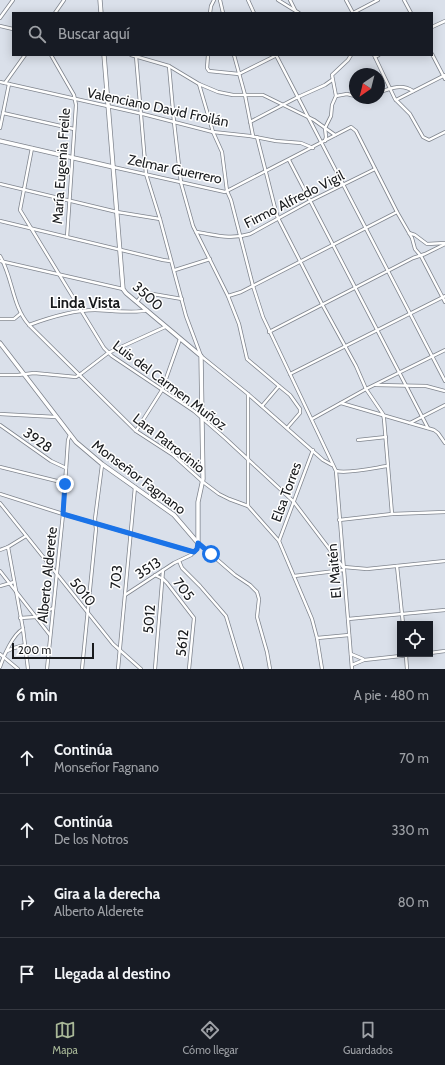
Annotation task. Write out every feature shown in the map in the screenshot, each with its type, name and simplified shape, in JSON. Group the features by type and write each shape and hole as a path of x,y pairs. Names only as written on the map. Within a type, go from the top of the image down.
{"street":[{"path":"0,18 13,0"},
{"path":"56,12 64,0"},
{"path":"100,0 101,12"},
{"path":"210,12 214,0"},
{"path":"220,0 223,12"},
{"path":"248,0 254,12"},
{"path":"278,0 295,11"},
{"path":"290,0 295,11"},
{"path":"346,0 352,12"},
{"path":"355,12 378,0"},
{"path":"404,0 410,12"},
{"path":"433,26 445,20"},
{"path":"0,26 12,29"},
{"path":"5,83 24,56"},
{"name":"María Eugenia Freile","path":"52,56 75,99 67,237"},
{"name":"3500","path":"104,56 123,288 126,293 248,394 323,460 333,466 336,471"},
{"path":"0,494 96,524 130,532 194,552 197,549 198,499 203,482 201,356 186,316 175,270 170,261 160,219 146,174 136,56 169,66 199,84 218,92 233,95 263,95 309,117 336,135"},
{"path":"208,56 207,68 209,71 239,74 274,56"},
{"path":"234,56 245,95 253,136"},
{"path":"277,56 323,142 343,185 389,271 445,382"},
{"path":"323,142 326,137 326,128 336,96 332,74 350,56"},
{"path":"374,56 396,100 410,114 420,133 427,140 445,132"},
{"path":"396,100 444,77 433,56"},
{"path":"169,66 181,182 196,232 228,296 239,324 248,359 293,397 301,412 287,428"},
{"path":"250,122 298,97 326,85 332,80"},
{"name":"Valenciano David Froilán","path":"0,82 142,114 213,132 301,143 313,148"},
{"path":"0,128 9,84"},
{"path":"199,84 213,132 222,152 227,191 231,200 253,286 269,332 312,419 333,466"},
{"path":"385,90 400,86 413,91"},
{"path":"336,96 349,94"},
{"path":"3,113 74,129"},
{"name":"Zelmar Guerrero","path":"0,141 222,192 266,172 350,127 356,131 375,169"},
{"path":"257,137 278,218 356,366 366,389 383,414 392,514"},
{"name":"Luis del Carmen Muñoz","path":"32,148 20,210 30,229 108,353 202,418 293,501 344,569"},
{"path":"289,160 428,428"},
{"path":"375,169 409,233 415,249 421,256 444,297 445,302"},
{"name":"Firmo Alfredo Vigil","path":"196,232 232,238 250,234 310,201 375,169"},
{"path":"0,184 117,212 160,219"},
{"path":"228,296 253,286 365,227 397,212"},
{"path":"0,222 170,261"},
{"path":"409,233 415,235 427,244 445,243"},
{"path":"269,332 355,287 445,243"},
{"name":"Lara Patrocinio","path":"0,256 20,314 29,325 136,431 173,455 203,482 223,496 248,506 279,541 312,619 322,669"},
{"path":"175,270 210,260"},
{"path":"2,261 123,288"},
{"path":"137,302 142,295 147,293 182,299"},
{"path":"290,374 444,297"},
{"path":"29,325 81,311 114,310 139,312 147,310"},
{"path":"0,318 14,319 20,314"},
{"path":"0,375 34,374 76,377 108,353 166,326"},
{"path":"136,431 162,390 180,338"},
{"name":"Monseñor Fagnano","path":"0,343 70,435 81,447 179,520 198,543 257,592 259,599 257,618 267,652 270,669"},
{"path":"312,419 366,389 445,350"},
{"path":"375,385 432,386 445,391"},
{"path":"262,406 279,386"},
{"path":"248,394 248,506"},
{"path":"293,397 299,394"},
{"path":"341,403 428,428 438,433 445,443"},
{"path":"410,423 445,405"},
{"path":"0,414 56,417"},
{"name":"3928","path":"0,425 51,461 66,468"},
{"name":"Alberto Alderete","path":"47,669 63,514 68,440 70,435"},
{"path":"358,440 386,437"},
{"name":"Elsa Torres","path":"279,541 313,450"},
{"path":"82,669 102,464"},
{"path":"0,466 65,484"},
{"path":"336,471 361,470 388,466"},
{"name":"El Maitén","path":"336,471 352,669"},
{"name":"703","path":"118,669 134,487"},
{"name":"5010","path":"0,503 88,614 119,650 141,669"},
{"path":"339,520 392,514 445,512"},
{"path":"0,550 26,536"},
{"path":"8,547 23,629 28,669"},
{"name":"3513","path":"124,595 194,552"},
{"path":"179,561 182,568 226,616 242,669"},
{"path":"294,576 344,569 367,569 445,561"},
{"path":"397,566 403,621"},
{"name":"5012","path":"155,669 163,570"},
{"path":"0,571 50,636"},
{"name":"705","path":"155,575 163,579 194,618"},
{"path":"0,586 14,582"},
{"path":"20,618 36,617 53,608"},
{"path":"348,619 445,610"},
{"name":"5612","path":"189,669 194,618"},
{"path":"0,667 6,651 18,633 23,629"},
{"path":"317,638 349,635"},
{"path":"6,651 25,645"},
{"path":"433,653 445,651"},
{"path":"0,654 18,669"},
{"path":"351,654 364,660"},
{"path":"352,665 364,660 397,656"},
{"path":"406,657 407,669"}],"district":[{"name":"Linda Vista","path":"85,303"}],"route":[{"path":"65,484 63,514 130,532 194,552 198,547 198,543 211,554"}]}
